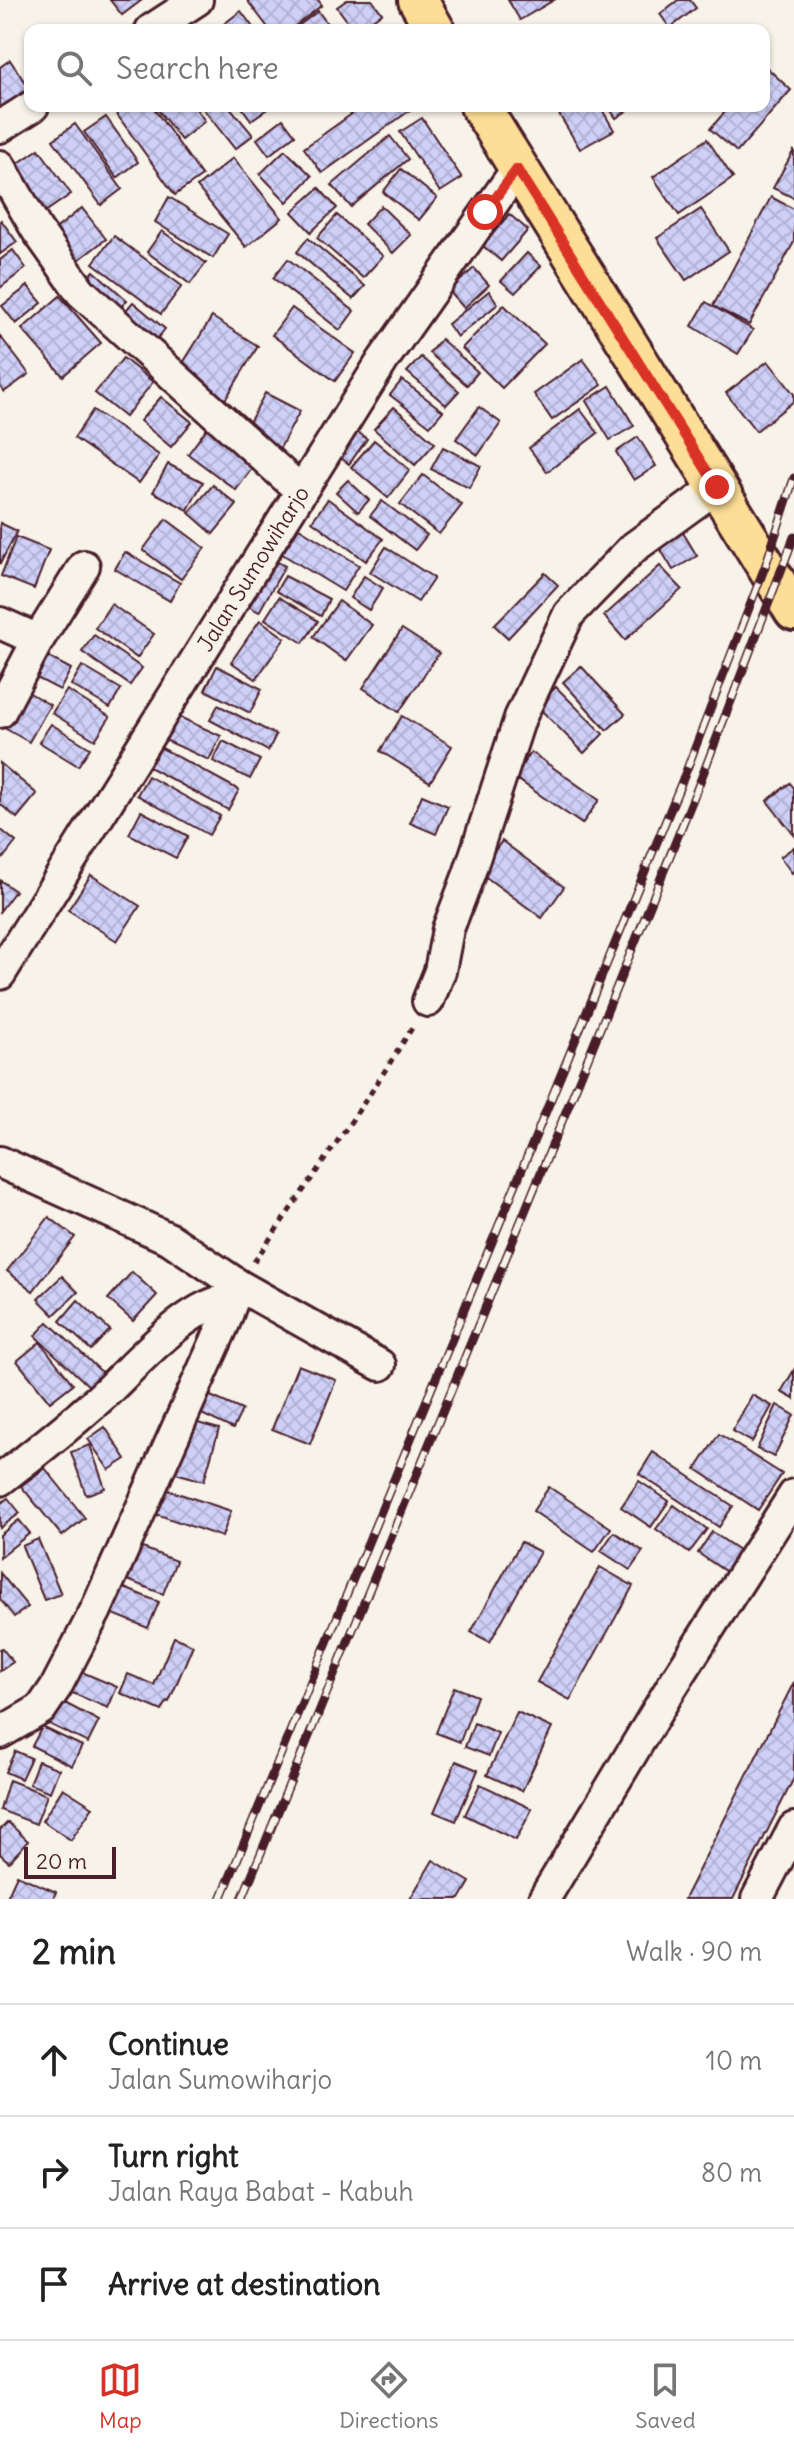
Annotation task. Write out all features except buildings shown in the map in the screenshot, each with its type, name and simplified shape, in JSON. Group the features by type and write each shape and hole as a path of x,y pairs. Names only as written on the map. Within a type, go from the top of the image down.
{"main road":[{"path":"418,0 432,24"},
{"path":"484,112 794,611"}],"street":[{"path":"160,24 197,0"},
{"path":"0,127 24,112"},
{"path":"0,166 37,230 81,292 300,490"},
{"name":"Jalan Sumowiharjo","path":"0,974 383,360 517,169"},
{"path":"428,1001 440,971 448,929 520,718 569,614 633,548 717,487"},
{"path":"0,712 38,640 84,566"},
{"path":"0,623 38,640"},
{"path":"0,1162 170,1239 234,1292 380,1365"},
{"path":"0,1480 101,1397 154,1345 215,1300 234,1292"},
{"path":"0,1733 41,1709 56,1687 96,1610 225,1321 234,1292"},
{"path":"544,1899 671,1688 794,1495"},
{"path":"757,1899 794,1828"}],"path":[{"path":"234,1292 372,1091 428,1001"}],"railway":[{"path":"221,1899 685,774 766,564 794,478"},
{"path":"242,1899 588,1058 701,779 794,537"}],"route":[{"path":"485,212 517,169 717,487"}]}
